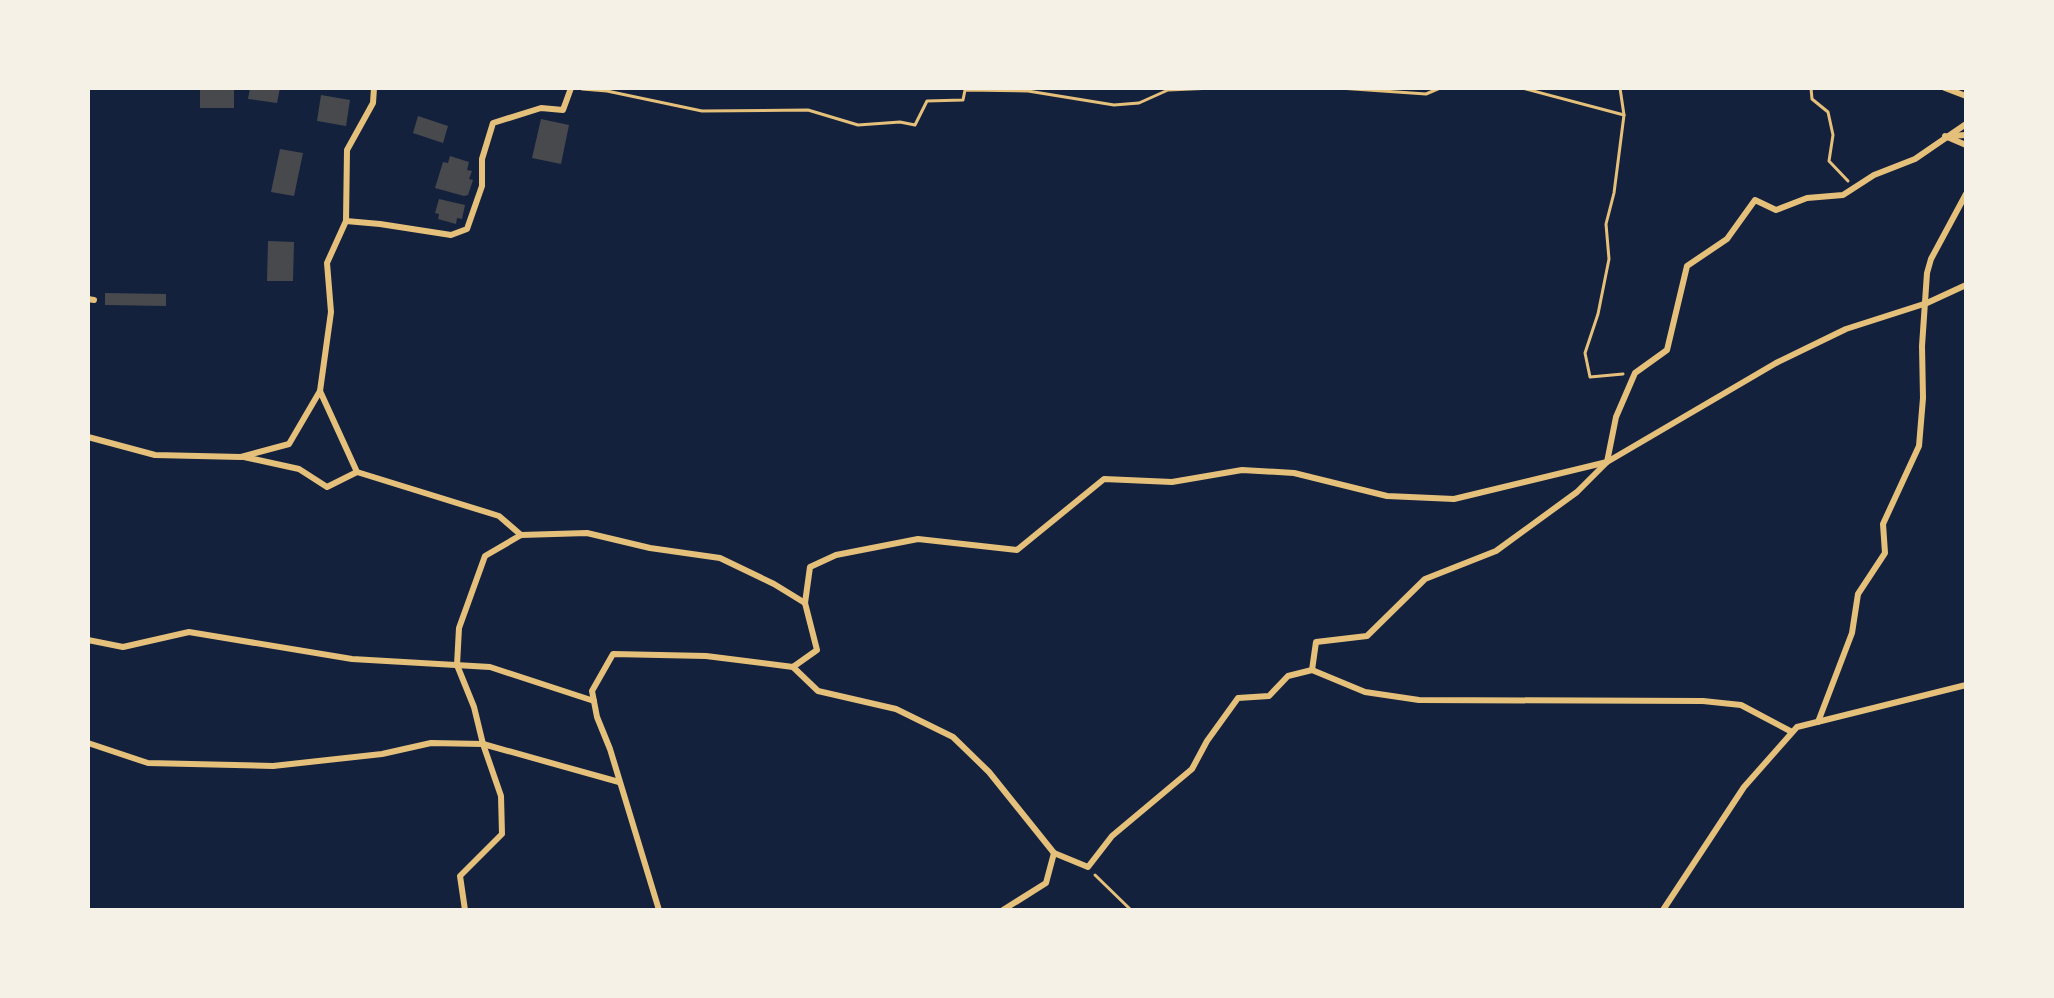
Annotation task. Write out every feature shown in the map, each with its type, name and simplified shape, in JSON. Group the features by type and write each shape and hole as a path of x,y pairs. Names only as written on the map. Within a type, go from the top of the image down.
{"street":[{"path":"240,457 289,444 320,391 331,312 327,263 346,221 347,150 373,103 374,88"},
{"path":"346,221 380,224 451,236 467,229 482,186 482,159 494,123 542,108 564,110 571,88"},
{"path":"1945,88 1965,96"},
{"path":"1607,462 1616,417 1635,373 1666,351 1687,266 1727,239 1755,200 1776,210 1807,198 1843,195 1874,175 1916,159 1945,136 1965,124"},
{"path":"1945,136 1965,135"},
{"path":"1945,136 1965,145"},
{"path":"1818,722 1852,633 1858,594 1885,553 1883,524 1919,446 1927,273 1931,259 1965,194"},
{"path":"1312,670 1316,642 1367,636 1425,579 1496,551 1577,492 1607,462 1786,358 1846,329 1927,303 1965,285"},
{"path":"320,391 357,472"},
{"path":"88,437 155,455 240,457 299,469 327,487 357,472 499,516 521,535"},
{"path":"793,667 817,650 805,603 810,567 836,555 918,539 1017,549 1104,479 1172,482 1242,470 1294,473 1387,496 1454,499 1607,462"},
{"path":"465,909 460,876 502,834 501,796 483,744 474,707 457,665 459,628 486,556 521,535 587,533 650,548 720,558 774,584 805,603"},
{"path":"88,640 123,647 189,632 352,659 490,667 594,701"},
{"path":"659,909 597,717 592,690 613,654 706,656 793,667 818,691 896,709 953,737 989,772 1054,853 1088,867 1112,836 1192,769 1207,741 1238,698 1269,696 1288,676 1312,670 1365,692 1419,700 1703,701 1741,705 1792,732"},
{"path":"1663,909 1744,787 1797,727 1965,685"},
{"path":"88,743 148,763 273,766 382,754 431,743 483,744 619,782"},
{"path":"1003,909 1046,883 1054,853"}],"path":[{"path":"571,88 607,90 702,111 741,113 808,110 858,125 900,122 915,125 927,101 963,100 965,90 1028,91 1114,105 1139,103 1168,90 1214,88"},
{"path":"1339,88 1426,94 1440,88"},
{"path":"1522,88 1624,115"},
{"path":"1620,88 1624,115 1614,193 1606,224 1609,259 1598,314 1585,353 1590,377 1635,373"},
{"path":"1811,88 1812,99 1828,112 1833,135 1829,161 1843,174 1853,189"},
{"path":"1088,867 1115,897 1131,909"}],"building":[{"path":"200,88 234,88 234,108 200,108"},
{"path":"250,88 280,88 277,103 248,99"},
{"path":"321,95 350,100 346,126 317,121"},
{"path":"418,116 448,126 443,143 413,133"},
{"path":"541,119 569,125 561,164 532,158"},
{"path":"280,149 303,153 294,196 271,192"},
{"path":"450,156 469,162 467,170 472,171 469,179 473,180 468,195 464,196 435,188 443,162 448,163"},
{"path":"439,199 465,205 462,219 457,218 456,224 438,219 439,214 435,213"},
{"path":"268,241 294,242 293,281 267,281"},
{"path":"105,293 166,294 166,306 105,305"}]}
